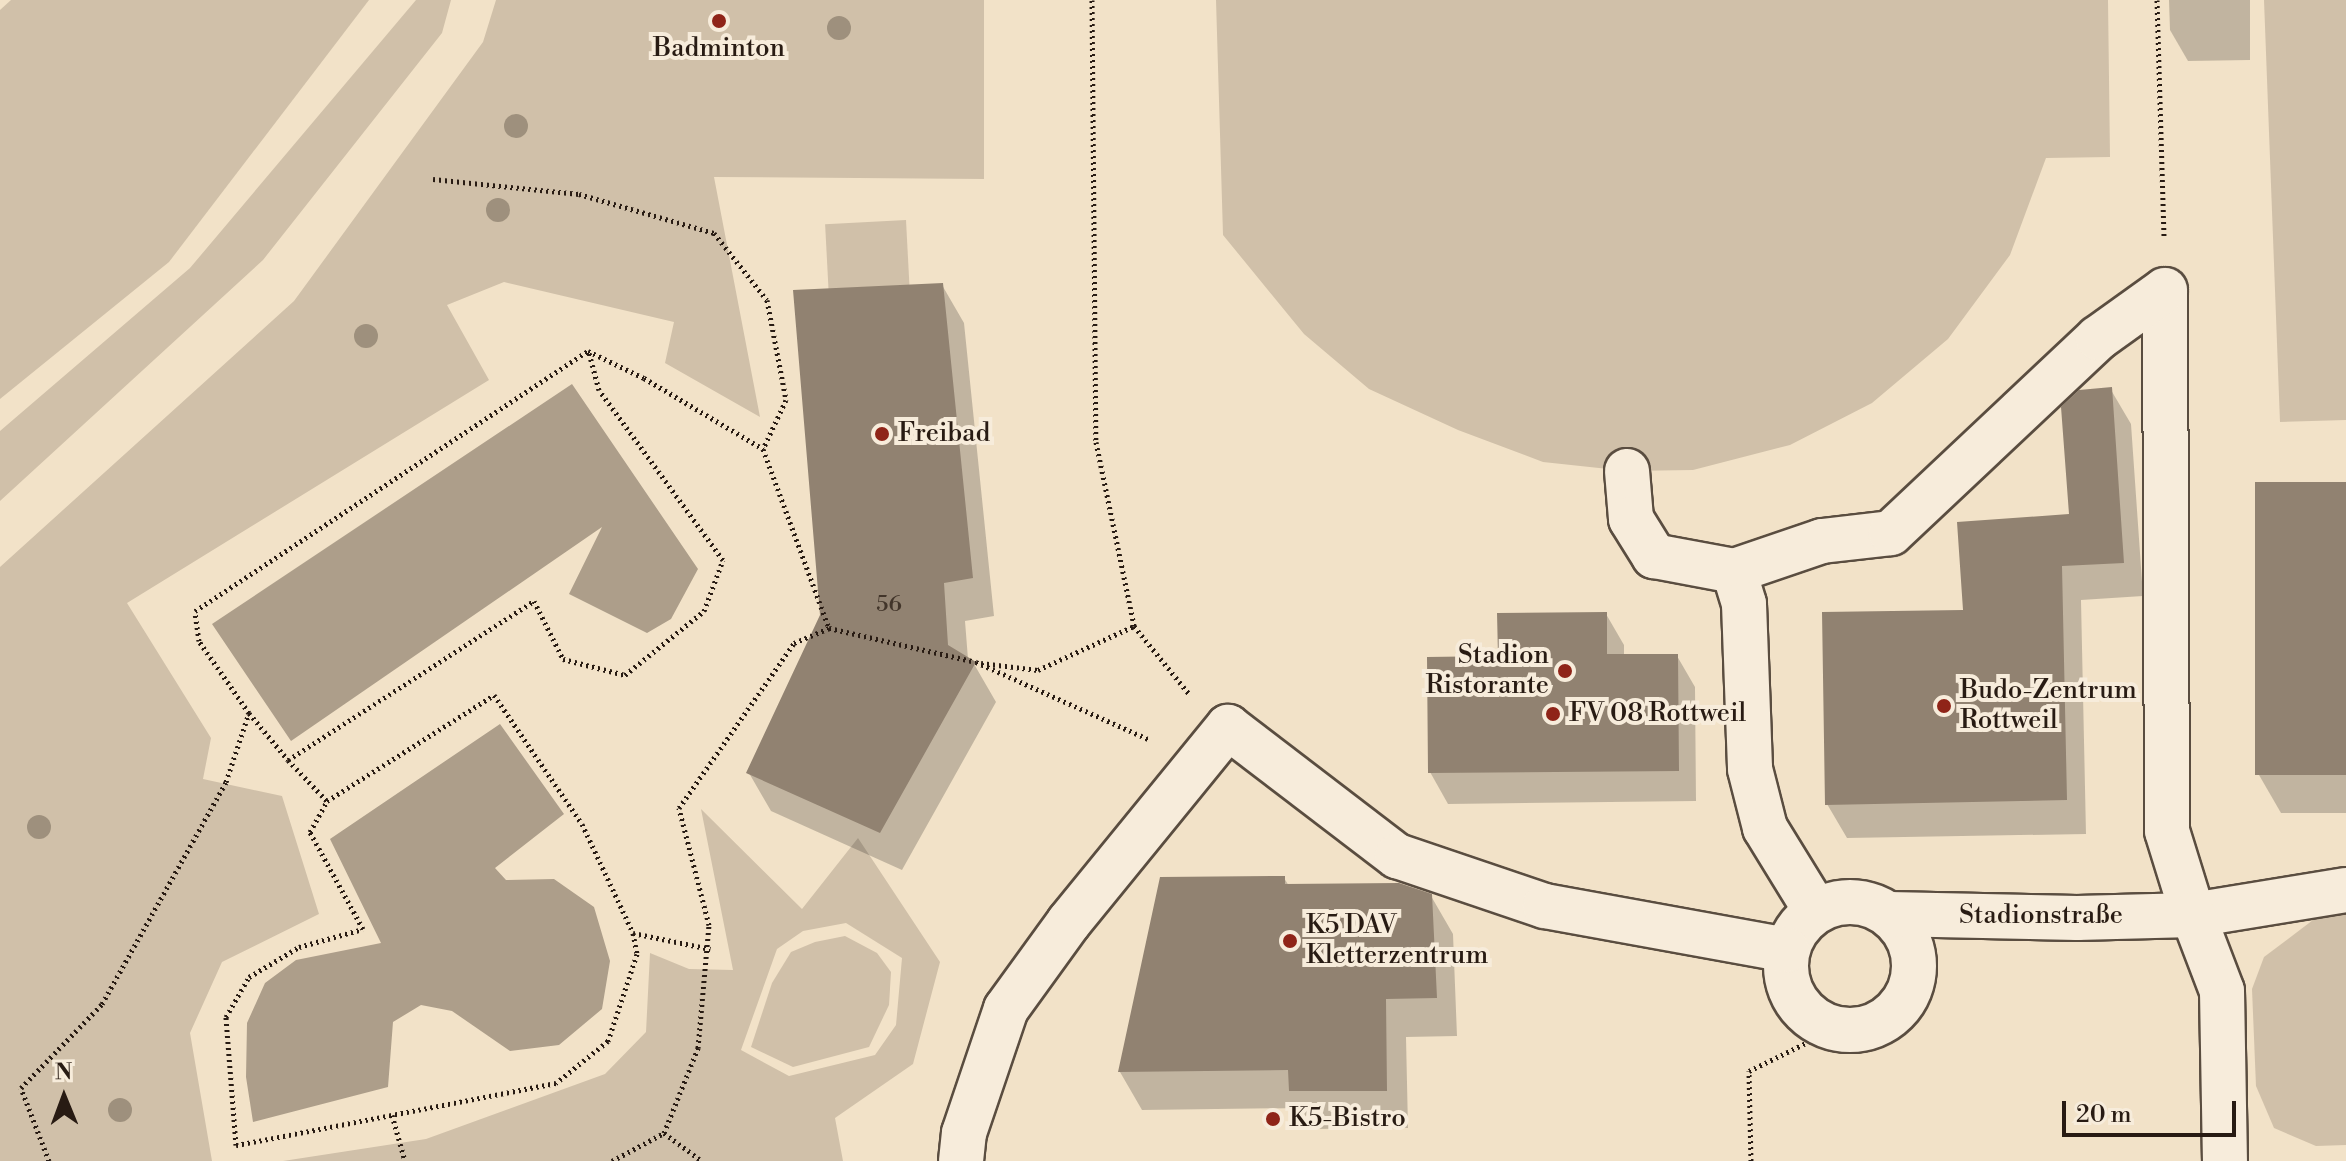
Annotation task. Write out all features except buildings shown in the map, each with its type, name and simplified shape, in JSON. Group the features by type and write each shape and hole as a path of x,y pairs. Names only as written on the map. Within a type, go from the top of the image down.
{"street":[{"path":"1627,471 1631,519 1654,556 1734,571 1822,541 1891,533 2098,338 2165,290"},
{"path":"2165,290 2167,831 2193,915 2222,991 2225,1161"},
{"path":"1734,571 1744,604 1750,769 1765,828 1816,911"},
{"path":"961,1161 964,1133 1006,1009 1069,922 1228,727 1397,856 1545,906 1787,950"},
{"name":"Stadionstraße","path":"1889,914 2077,918 2193,915 2346,890"},
{"path":"1840,902 1866,903 1889,914 1905,932 1914,956 1912,981 1902,1005 1883,1021 1859,1029 1834,1029 1811,1018 1794,999 1785,975 1787,950 1798,927 1816,911 1840,902"}],"path":[{"path":"1092,0 1096,442 1134,626 1191,696 1228,727"},
{"path":"2157,0 2165,290"},
{"path":"433,179 579,194 714,233 767,300 786,400 763,449"},
{"path":"588,351 644,378 763,449 829,628"},
{"path":"327,801 249,713 199,641 195,611 588,351"},
{"path":"288,760 534,601 563,659 625,675 704,611 723,560 599,390 588,351"},
{"path":"612,1161 664,1133 698,1048 710,949 709,925 679,808 794,643 829,628 976,662 1038,670 1134,626"},
{"path":"976,662 1200,763"},
{"path":"494,695 582,824 633,933 637,954 608,1041 556,1083 236,1145 226,1017 249,977 299,947 363,929 310,832 327,801 494,695"},
{"path":"49,1161 21,1088 102,1004 226,782 249,713"},
{"path":"633,933 710,949"},
{"path":"1751,1161 1749,1071 1834,1029"},
{"path":"392,1115 405,1161"},
{"path":"664,1133 702,1161"}],"shaded area":[{"path":"11,0 369,0 169,262 0,399 0,10"},
{"path":"416,0 451,0 442,33 263,260 0,501 0,431 190,268"},
{"path":"496,0 984,0 984,179 714,177 760,417 665,363 674,322 504,282 447,305 489,380 127,603 211,738 203,779 282,796 319,914 222,962 190,1033 212,1161 0,1161 0,567 294,301 483,42"},
{"path":"1216,0 2108,0 2110,157 2046,158 2010,255 1948,339 1872,403 1790,445 1693,470 1627,471 1543,462 1458,430 1369,389 1304,334 1223,235"},
{"path":"2264,0 2346,0 2346,420 2280,422"},
{"path":"906,220 909,286 829,290 825,224"},
{"path":"572,384 698,569 671,619 647,633 569,594 602,527 291,741 212,624"},
{"path":"500,724 564,814 495,868 506,880 554,879 594,907 610,961 602,1009 559,1045 510,1051 452,1011 421,1005 393,1022 388,1087 253,1122 246,1077 247,1023 265,983 296,960 381,943 330,839"},
{"path":"701,809 802,909 858,838 940,962 913,1064 835,1118 843,1161 283,1161 426,1139 605,1074 646,1032 650,953 689,969 733,970","holes":["846,923 902,958 896,1025 875,1055 789,1076 741,1050 777,949 803,931"]},
{"path":"2346,914 2346,1145 2316,1146 2274,1128 2256,1086 2252,989 2264,957 2313,920"},
{"path":"845,936 877,953 891,972 889,1005 869,1047 793,1067 751,1047 772,983 791,952 815,942"}],"place":[{"name":"Badminton","path":"719,21"},
{"name":"Freibad","path":"882,434"},
{"name":"Stadion Ristorante","path":"1565,671"},
{"name":"Budo-Zentrum Rottweil","path":"1944,706"},
{"name":"FV 08 Rottweil","path":"1553,714"},
{"name":"K5 DAV Kletterzentrum","path":"1290,941"},
{"name":"K5-Bistro","path":"1273,1119"}]}
